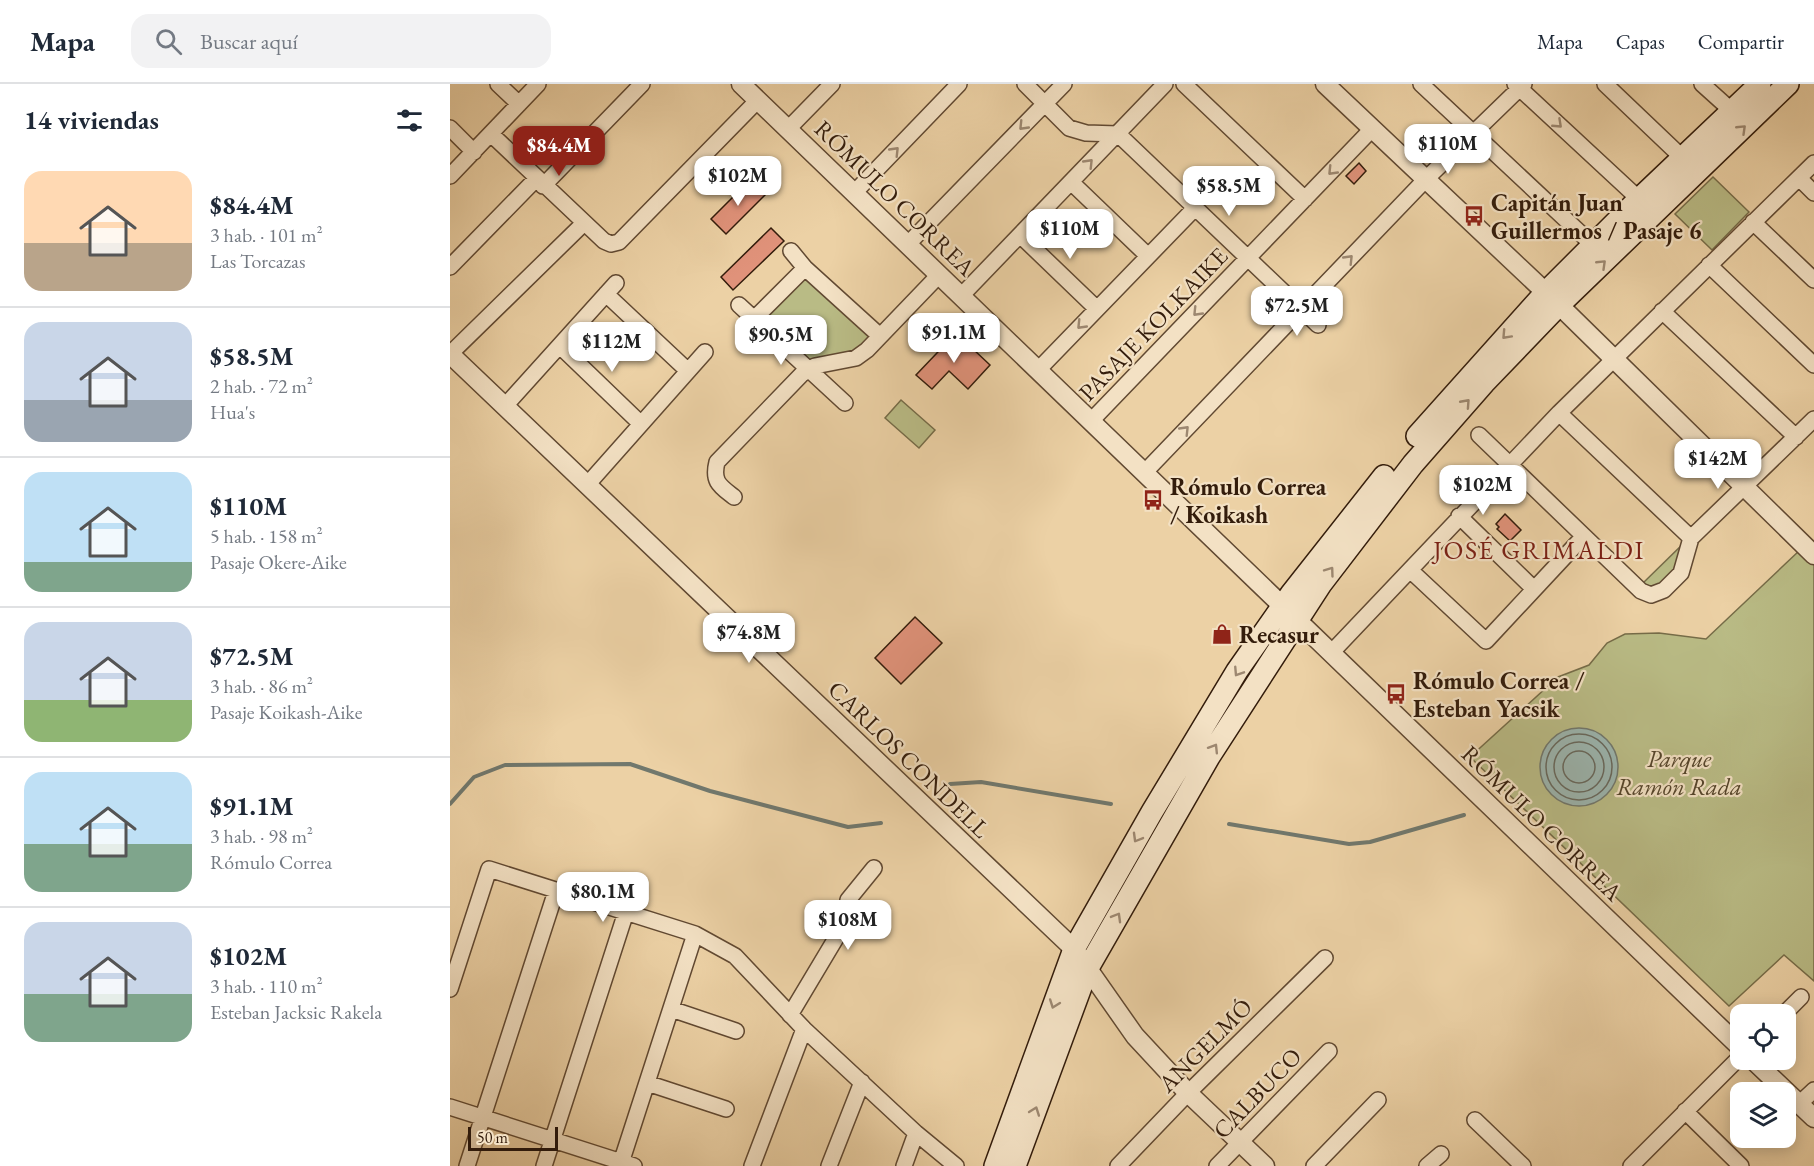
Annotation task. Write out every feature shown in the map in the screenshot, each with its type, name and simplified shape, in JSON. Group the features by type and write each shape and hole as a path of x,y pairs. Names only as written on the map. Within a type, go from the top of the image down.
{"main road":[{"path":"994,1166 1074,949 1188,751 1238,671 1346,549 1413,464 1553,299 1593,245 1640,199 1691,165 1732,111 1760,84"},
{"path":"1553,299 1691,165 1788,84"},
{"path":"1015,1166 1088,968 1289,612"}],"street":[{"path":"498,84 519,104"},
{"path":"450,176 538,84"},
{"path":"450,267 642,84"},
{"name":"RÓMULO CORREA","path":"741,84 1730,1037"},
{"path":"788,129 832,84"},
{"path":"854,193 958,84"},
{"path":"1025,84 1069,128 1077,132 1118,134 1318,325"},
{"path":"908,244 1064,84"},
{"path":"961,296 1165,84"},
{"path":"1184,84 1305,199"},
{"path":"1325,84 1553,299 1813,553"},
{"path":"1421,84 1593,245"},
{"path":"1605,84 1691,165"},
{"path":"1702,84 1732,111"},
{"path":"1144,472 1426,179 1520,85 1640,199"},
{"path":"491,134 584,223 604,241 611,244 619,242 758,100"},
{"path":"450,128 474,152"},
{"name":"PASAJE KOLKAIKE","path":"1091,421 1372,129"},
{"path":"1331,653 1459,516 1613,358 1814,163"},
{"path":"1799,178 1814,193"},
{"path":"1071,182 1148,256"},
{"path":"1038,370 1195,208"},
{"path":"1753,222 1814,280"},
{"path":"450,354 584,223"},
{"path":"1020,235 1097,309"},
{"path":"790,251 880,336"},
{"path":"1709,266 1814,365"},
{"path":"754,319 805,267"},
{"path":"734,497 718,484 714,474 717,462 809,369 856,358 867,350 939,275"},
{"path":"505,406 611,288 688,371"},
{"path":"739,305 845,403"},
{"path":"1662,311 1796,437"},
{"path":"560,346 641,424"},
{"path":"587,485 705,352"},
{"name":"CARLOS CONDELL","path":"450,354 1074,949 1135,1036 1188,1093 1265,1166"},
{"path":"1559,413 1691,538"},
{"path":"1479,435 1641,591 1651,595 1664,590 1681,573 1691,538 1814,419"},
{"path":"1459,516 1534,589"},
{"path":"1410,570 1486,641 1583,537"},
{"path":"790,1015 845,923 848,900 874,868"},
{"path":"450,989 489,869 695,934 735,956 804,1029 916,1133 956,1166"},
{"path":"467,1166 556,891"},
{"path":"544,1166 626,912"},
{"path":"450,1107 625,1165 647,1083 695,934"},
{"name":"ANGELMÓ","path":"1118,1166 1188,1093 1325,958"},
{"path":"1794,1004 1801,997"},
{"path":"671,1009 736,1031"},
{"path":"752,1166 804,1029"},
{"name":"CALBUCO","path":"1217,1166 1329,1052"},
{"path":"1631,1166 1730,1066"},
{"path":"1763,1070 1814,1118"},
{"path":"829,1166 862,1082"},
{"path":"647,1083 726,1109"},
{"path":"1799,1104 1814,1090"},
{"path":"1314,1166 1378,1100"},
{"path":"1685,1111 1741,1166"},
{"path":"1475,1120 1523,1166"},
{"path":"904,1166 916,1133"},
{"path":"1427,1166 1441,1154"}],"green space":[{"path":"1713,177 1749,212 1712,250 1675,214"},
{"path":"807,276 872,336 856,350 810,361 766,324 764,317"},
{"path":"901,400 935,430 919,448 885,418"},
{"path":"1683,544 1677,568 1655,589 1643,583"},
{"name":"Parque Ramón Rada","path":"1800,550 1814,563 1814,981 1784,955 1729,1006 1470,757 1558,677 1589,665 1607,643 1625,634 1659,633 1706,639"}],"water":[{"path":"1579,728 1594,731 1611,745 1618,767 1615,782 1601,799 1579,806 1564,803 1547,789 1540,767 1543,752 1557,735"}],"building":[{"path":"1359,163 1366,171 1354,184 1346,176"},
{"path":"750,180 765,195 726,234 711,219"},
{"path":"771,228 784,241 733,290 721,277"},
{"path":"956,333 990,365 968,389 949,371 932,389 916,375"},
{"path":"1505,514 1521,530 1510,541 1497,529 1499,527 1496,524"},
{"path":"915,617 942,643 901,684 875,658"}],"waterway":[{"path":"450,804 474,777 505,765 630,764 710,791 848,827 881,823"},
{"path":"950,784 981,782 1111,804"},
{"path":"1229,824 1349,844 1370,842 1464,815"}],"place":[{"name":"Capitán Juan Guillermos / Pasaje 6","path":"1474,216"},
{"name":"Rómulo Correa / Koikash","path":"1153,500"},
{"name":"Recasur","path":"1222,634"},
{"name":"Rómulo Correa / Esteban Yacsik","path":"1396,694"}],"district":[{"name":"JOSÉ GRIMALDI","path":"1539,550"}]}
